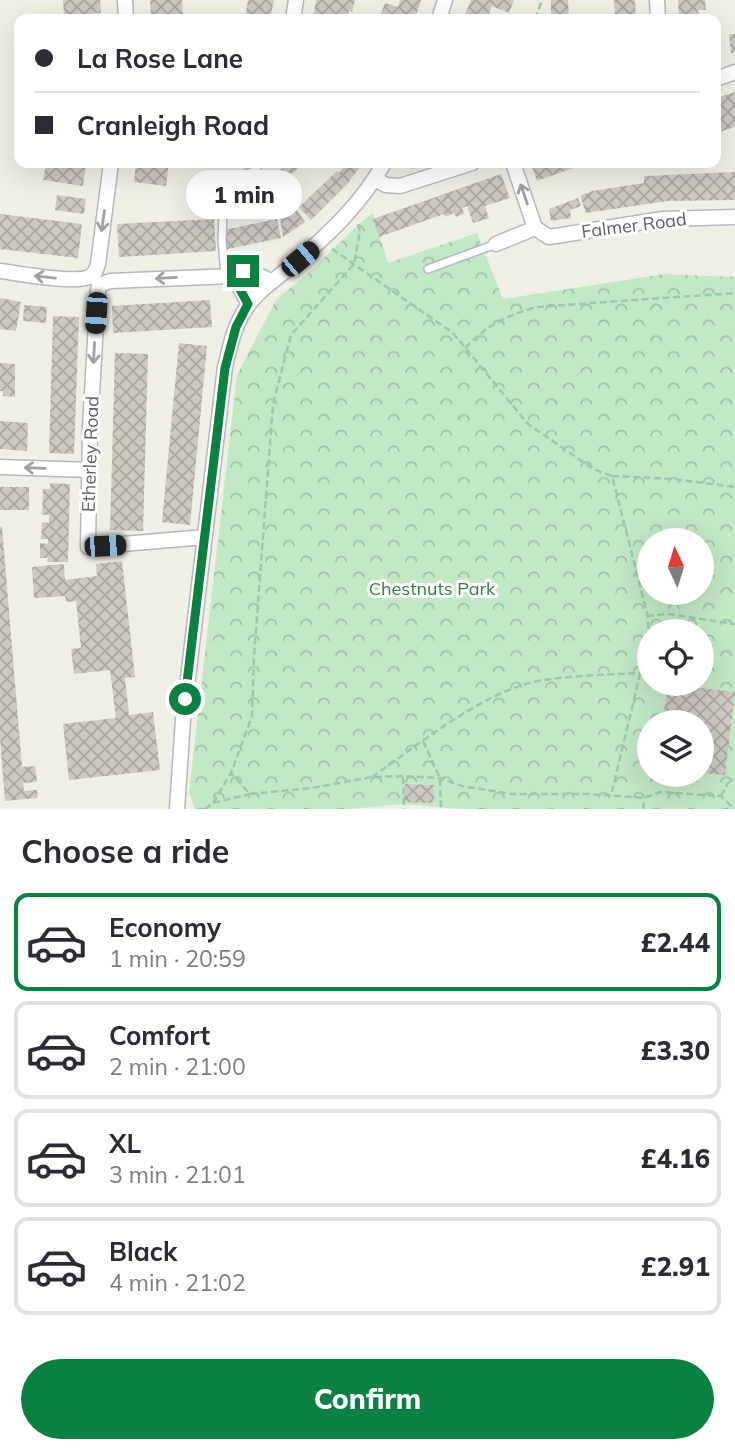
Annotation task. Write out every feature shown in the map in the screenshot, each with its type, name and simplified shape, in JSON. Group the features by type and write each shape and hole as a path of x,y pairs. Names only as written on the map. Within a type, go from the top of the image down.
{"street":[{"name":"Etherley Road","path":"110,168 95,281 88,547 205,537"},
{"path":"177,809 183,720 225,368 236,327 248,304 327,236 350,211 381,168"},
{"path":"375,179 386,185 400,186 456,168"},
{"path":"496,244 535,228 515,168"},
{"name":"Falmer Road","path":"535,228 549,237 663,219 735,217"},
{"path":"0,271 95,281 229,275 243,271 254,272 272,282"},
{"path":"229,275 248,304"},
{"path":"0,467 90,470"}],"lane":[{"path":"229,275 222,241 224,182 257,170"},
{"path":"428,269 496,244"}],"path":[{"path":"214,803 231,773 252,716 273,404 291,335 354,264 360,231 357,220"},
{"path":"330,248 453,332 528,424 593,469 612,476 674,479 735,487"},
{"path":"465,348 484,328 536,307 735,293"},
{"path":"612,476 647,619"},
{"path":"647,616 679,615 735,624"},
{"path":"372,777 423,741 500,693 533,682 577,676 637,673"},
{"path":"611,796 637,686"},
{"path":"423,741 440,778 441,809"},
{"path":"231,773 250,793"},
{"path":"403,776 404,809"},
{"path":"205,809 214,803 250,793 312,788 372,777 403,776 440,778 461,786 512,794 643,798 660,792 721,796 734,809"},
{"path":"721,796 727,783 735,779"},
{"path":"643,798 643,809"}],"green space":[{"name":"Chestnuts Park","path":"373,214 388,263 477,233 503,299 665,274 735,277 735,809 461,809 404,804 350,809 195,809 189,792 237,375 276,300"}],"building":[{"path":"63,0 100,0 101,13 64,14"},
{"path":"150,0 182,0 183,14 151,14"},
{"path":"248,0 274,0 271,14 246,14"},
{"path":"316,0 355,0 352,12 349,11 348,14 314,14"},
{"path":"400,0 421,0 417,14 381,14 385,3 398,7"},
{"path":"471,0 514,0 509,13 492,6 489,14 465,14"},
{"path":"551,0 568,0 569,14 551,14"},
{"path":"614,0 635,0 636,14 615,14"},
{"path":"678,0 705,0 706,10 698,10 699,14 679,14"},
{"path":"729,34 735,34 735,52 731,53"},
{"path":"735,92 735,127 721,131 721,96"},
{"path":"45,168 85,168 83,186 43,180"},
{"path":"135,168 168,168 166,186 134,182"},
{"path":"282,168 299,168 260,195 237,196 236,185 263,183"},
{"path":"343,168 359,168 311,220 299,207 337,171 339,173"},
{"path":"532,168 573,168 537,181"},
{"path":"735,172 735,200 668,201 586,213 580,196 592,191 644,183 644,176"},
{"path":"501,174 510,198 485,206 489,218 473,223 467,206 462,208 464,214 456,217 454,213 445,217 444,214 379,237 373,219"},
{"path":"57,195 86,199 84,214 55,210"},
{"path":"578,198 581,206 570,210 571,218 551,221 549,209"},
{"path":"295,208 305,222 283,237 280,218"},
{"path":"0,214 82,224 78,258 0,249"},
{"path":"214,219 216,251 119,257 117,224"},
{"path":"277,219 281,238 228,249 224,230"},
{"path":"0,298 21,302 16,331 0,329"},
{"path":"210,300 212,327 113,333 112,306"},
{"path":"24,305 47,307 46,323 23,321"},
{"path":"53,316 79,317 74,454 49,453"},
{"path":"179,343 207,346 190,525 162,522"},
{"path":"115,353 148,354 143,531 110,530"},
{"path":"0,363 15,364 15,397 3,396 3,391 0,391"},
{"path":"0,421 28,423 27,451 0,449"},
{"path":"50,483 70,484 68,562 47,562 48,558 40,558 40,543 48,544 48,539 41,539 42,522 49,523 49,515 42,515 43,489 50,489"},
{"path":"0,487 29,487 29,510 0,510"},
{"path":"0,527 22,767 35,766 37,782 23,783 24,791 37,790 38,798 5,801 0,738"},
{"path":"122,561 135,677 125,678 129,715 153,712 160,770 69,780 63,724 116,718 110,670 74,674 71,649 81,648 76,601 66,602 65,596 34,598 32,567 64,564 65,580 97,576 96,564"},
{"path":"714,689 735,692 725,775 714,774 714,710 664,710 666,696 714,696"},
{"path":"405,784 434,785 433,803 404,802"}],"route":[{"path":"185,699 225,368 236,327 248,304 233,276 243,271"}]}
